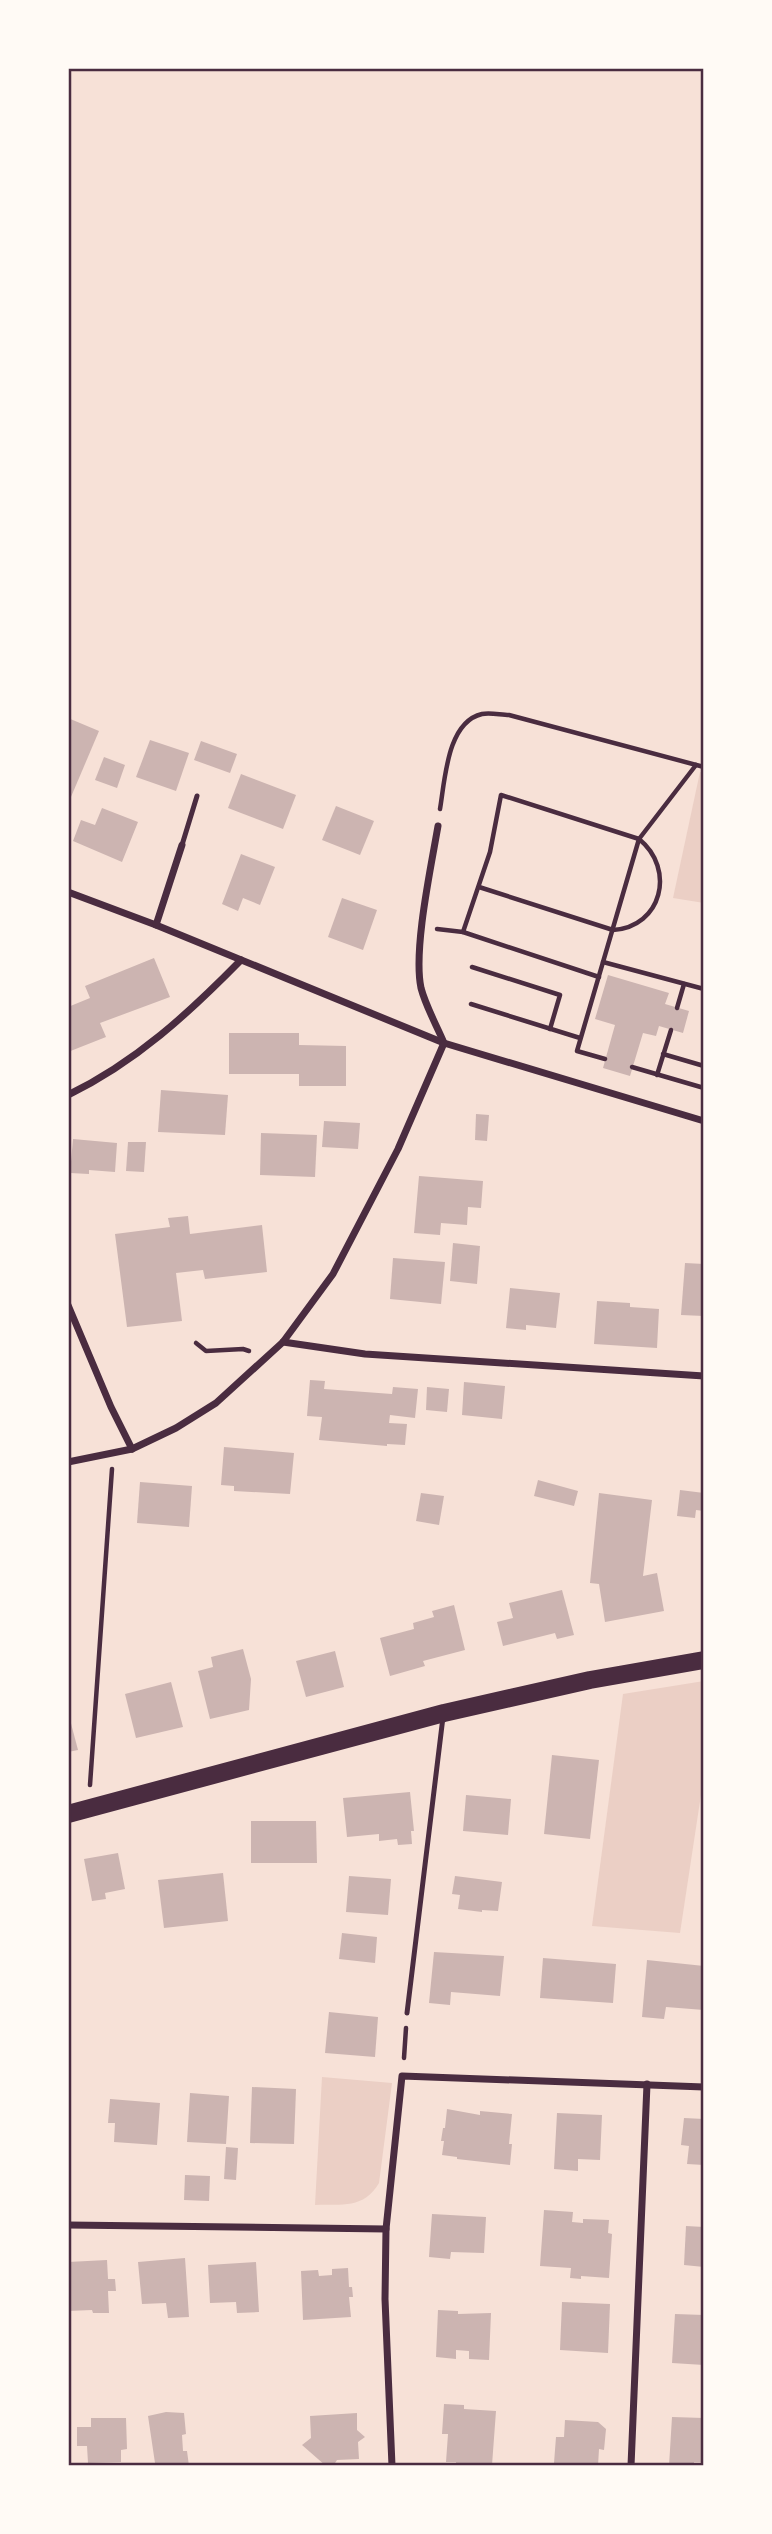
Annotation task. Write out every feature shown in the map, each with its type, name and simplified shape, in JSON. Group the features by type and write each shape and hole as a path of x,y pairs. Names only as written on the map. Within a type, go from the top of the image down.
{"main road":[{"path":"68,1814 443,1713 590,1681 704,1660"}],"street":[{"path":"68,1462 132,1449 176,1428 216,1403 284,1342 333,1275 398,1149 444,1043 421,987 423,927 438,826"},
{"path":"156,925 182,845"},
{"path":"68,892 156,925 444,1043 704,1121"},
{"path":"68,1095 157,1040 192,1010 241,960"},
{"path":"68,1305 111,1407 132,1449"},
{"path":"284,1342 365,1354 704,1376"},
{"path":"392,2466 385,2299 386,2229 402,2076 704,2087"},
{"path":"631,2466 647,2084"},
{"path":"68,2225 386,2229"}],"lane":[{"path":"182,845 197,796"},
{"path":"407,2012 443,1713"}],"path":[{"path":"438,826 454,743 461,729 472,718 484,713 509,715 704,767"},
{"path":"605,1059 577,1051 639,839 696,765"},
{"path":"463,932 490,852 501,796 639,839 650,848 660,870 657,899 651,911 633,926 613,930 479,887"},
{"path":"423,927 463,932 598,977"},
{"path":"603,962 704,989"},
{"path":"471,967 560,995 550,1029"},
{"path":"677,1008 684,984"},
{"path":"471,1004 581,1039"},
{"path":"657,1075 671,1030"},
{"path":"663,1054 704,1066"},
{"path":"632,1067 704,1088"},
{"path":"196,1343 206,1351 243,1349"},
{"path":"88,1809 113,1454"},
{"path":"402,2076 407,2012"}],"shaded area":[{"path":"700,772 704,773 704,903 673,898"},
{"path":"704,1681 704,1775 680,1933 592,1926 623,1694"},
{"path":"322,2077 392,2083 379,2183 359,2201 315,2205"}],"building":[{"path":"68,718 99,731 68,804"},
{"path":"150,740 189,753 176,791 136,777"},
{"path":"201,741 237,754 230,773 194,760"},
{"path":"104,757 125,765 117,788 95,780"},
{"path":"241,774 296,795 283,829 228,808"},
{"path":"336,806 374,821 360,855 322,840"},
{"path":"102,808 138,822 122,862 73,841 81,820 95,825"},
{"path":"241,854 275,867 260,905 243,898 238,911 222,904"},
{"path":"342,898 377,910 363,950 328,937"},
{"path":"154,958 170,997 100,1023 106,1037 68,1052 68,1007 90,998 85,986"},
{"path":"608,975 669,993 665,1004 689,1011 683,1033 659,1026 656,1036 643,1033 630,1076 603,1068 615,1025 595,1019"},
{"path":"229,1033 299,1033 299,1045 346,1046 346,1086 299,1086 299,1074 229,1074"},
{"path":"161,1090 228,1095 225,1135 158,1132"},
{"path":"476,1114 489,1115 487,1141 475,1140"},
{"path":"324,1121 360,1123 358,1149 322,1147"},
{"path":"261,1133 317,1135 315,1177 260,1175"},
{"path":"73,1139 117,1143 115,1172 89,1170 89,1174 70,1173"},
{"path":"128,1142 146,1142 144,1172 126,1171"},
{"path":"419,1176 483,1181 481,1208 468,1207 467,1225 441,1223 440,1235 414,1233"},
{"path":"188,1216 190,1234 262,1225 267,1272 205,1279 203,1270 176,1273 182,1321 127,1327 115,1234 170,1227 168,1218"},
{"path":"453,1243 480,1246 477,1284 450,1281"},
{"path":"393,1258 445,1262 441,1304 390,1299"},
{"path":"685,1263 704,1264 704,1316 681,1315"},
{"path":"510,1288 560,1293 556,1328 526,1325 526,1330 506,1328"},
{"path":"597,1301 630,1303 630,1307 659,1309 657,1348 594,1344"},
{"path":"310,1380 325,1381 324,1389 392,1394 393,1387 418,1389 415,1418 390,1415 389,1423 407,1424 405,1445 319,1440 322,1417 307,1416"},
{"path":"464,1382 505,1386 502,1419 462,1415"},
{"path":"427,1387 449,1389 447,1412 426,1410"},
{"path":"224,1447 294,1453 290,1494 234,1491 234,1486 221,1485"},
{"path":"538,1480 578,1491 574,1506 534,1496"},
{"path":"140,1482 192,1486 189,1527 137,1523"},
{"path":"680,1490 704,1493 704,1511 696,1510 695,1518 677,1516"},
{"path":"421,1493 444,1496 439,1525 416,1521"},
{"path":"599,1493 652,1500 643,1576 657,1573 664,1611 605,1622 599,1584 590,1583"},
{"path":"562,1590 574,1635 557,1639 555,1633 503,1646 497,1622 513,1618 509,1603"},
{"path":"454,1605 465,1650 423,1661 425,1666 390,1676 380,1638 414,1629 413,1623 434,1617 432,1611"},
{"path":"243,1649 251,1679 249,1710 210,1719 198,1671 213,1667 211,1657"},
{"path":"335,1651 344,1687 306,1697 296,1661"},
{"path":"171,1682 183,1727 136,1738 125,1694"},
{"path":"68,1712 78,1750 68,1752"},
{"path":"552,1755 599,1760 590,1839 544,1834"},
{"path":"410,1792 414,1831 411,1831 412,1844 398,1845 397,1839 379,1841 379,1834 347,1837 343,1798"},
{"path":"466,1795 511,1799 508,1835 463,1831"},
{"path":"251,1821 316,1821 317,1863 251,1863"},
{"path":"118,1853 125,1889 105,1893 106,1899 92,1901 84,1859"},
{"path":"223,1873 228,1921 164,1928 158,1880"},
{"path":"349,1876 391,1879 388,1915 346,1912"},
{"path":"455,1876 502,1882 498,1911 458,1909 460,1895 452,1894"},
{"path":"342,1933 377,1937 375,1963 339,1959"},
{"path":"434,1952 504,1956 500,1996 451,1992 450,2005 429,2003"},
{"path":"543,1958 616,1964 613,2003 540,1998"},
{"path":"647,1960 704,1966 704,2010 666,2007 664,2019 642,2017"},
{"path":"329,2012 378,2017 375,2057 325,2053"},
{"path":"252,2087 296,2089 294,2144 250,2143"},
{"path":"190,2093 229,2096 226,2144 187,2142"},
{"path":"110,2099 160,2103 157,2145 114,2142 115,2123 108,2123"},
{"path":"447,2109 480,2115 480,2111 512,2114 510,2165 442,2155 444,2141 441,2141"},
{"path":"557,2113 602,2115 600,2160 578,2159 578,2171 554,2169"},
{"path":"684,2118 704,2119 704,2165 687,2164 689,2146 681,2145"},
{"path":"226,2147 238,2148 236,2180 224,2179"},
{"path":"185,2175 210,2176 209,2201 184,2200"},
{"path":"544,2210 573,2212 572,2222 583,2223 583,2219 609,2220 608,2233 612,2234 609,2278 570,2278 571,2268 540,2266"},
{"path":"432,2214 486,2217 484,2253 451,2252 450,2259 429,2257"},
{"path":"686,2226 704,2227 704,2267 684,2265"},
{"path":"185,2258 189,2317 168,2318 166,2303 142,2304 138,2262"},
{"path":"107,2260 108,2279 115,2279 116,2291 108,2291 109,2313 93,2313 92,2310 68,2311 68,2262"},
{"path":"256,2262 259,2312 237,2313 236,2302 210,2303 208,2265"},
{"path":"348,2268 349,2287 352,2287 353,2297 349,2297 351,2317 303,2320 301,2271 318,2270 319,2276 332,2275 332,2269"},
{"path":"562,2302 610,2304 608,2353 560,2350"},
{"path":"438,2310 458,2311 458,2314 491,2313 489,2360 469,2359 469,2351 456,2350 456,2359 436,2357"},
{"path":"675,2314 704,2315 704,2365 672,2363"},
{"path":"444,2404 464,2405 464,2409 496,2411 492,2465 456,2466 456,2462 446,2462 448,2434 442,2434"},
{"path":"166,2412 184,2413 186,2434 182,2435 183,2451 187,2451 189,2466 160,2466 155,2463 148,2416"},
{"path":"357,2413 357,2430 365,2437 358,2442 359,2459 337,2460 333,2466 326,2466 302,2445 311,2438 310,2416"},
{"path":"672,2417 704,2418 704,2462 694,2462 694,2466 669,2466"},
{"path":"91,2418 126,2418 127,2449 121,2450 121,2462 88,2463 87,2446 77,2446 77,2427 91,2427"},
{"path":"565,2420 598,2422 606,2429 604,2450 599,2449 598,2466 563,2466 554,2463 556,2437 564,2437"}]}
